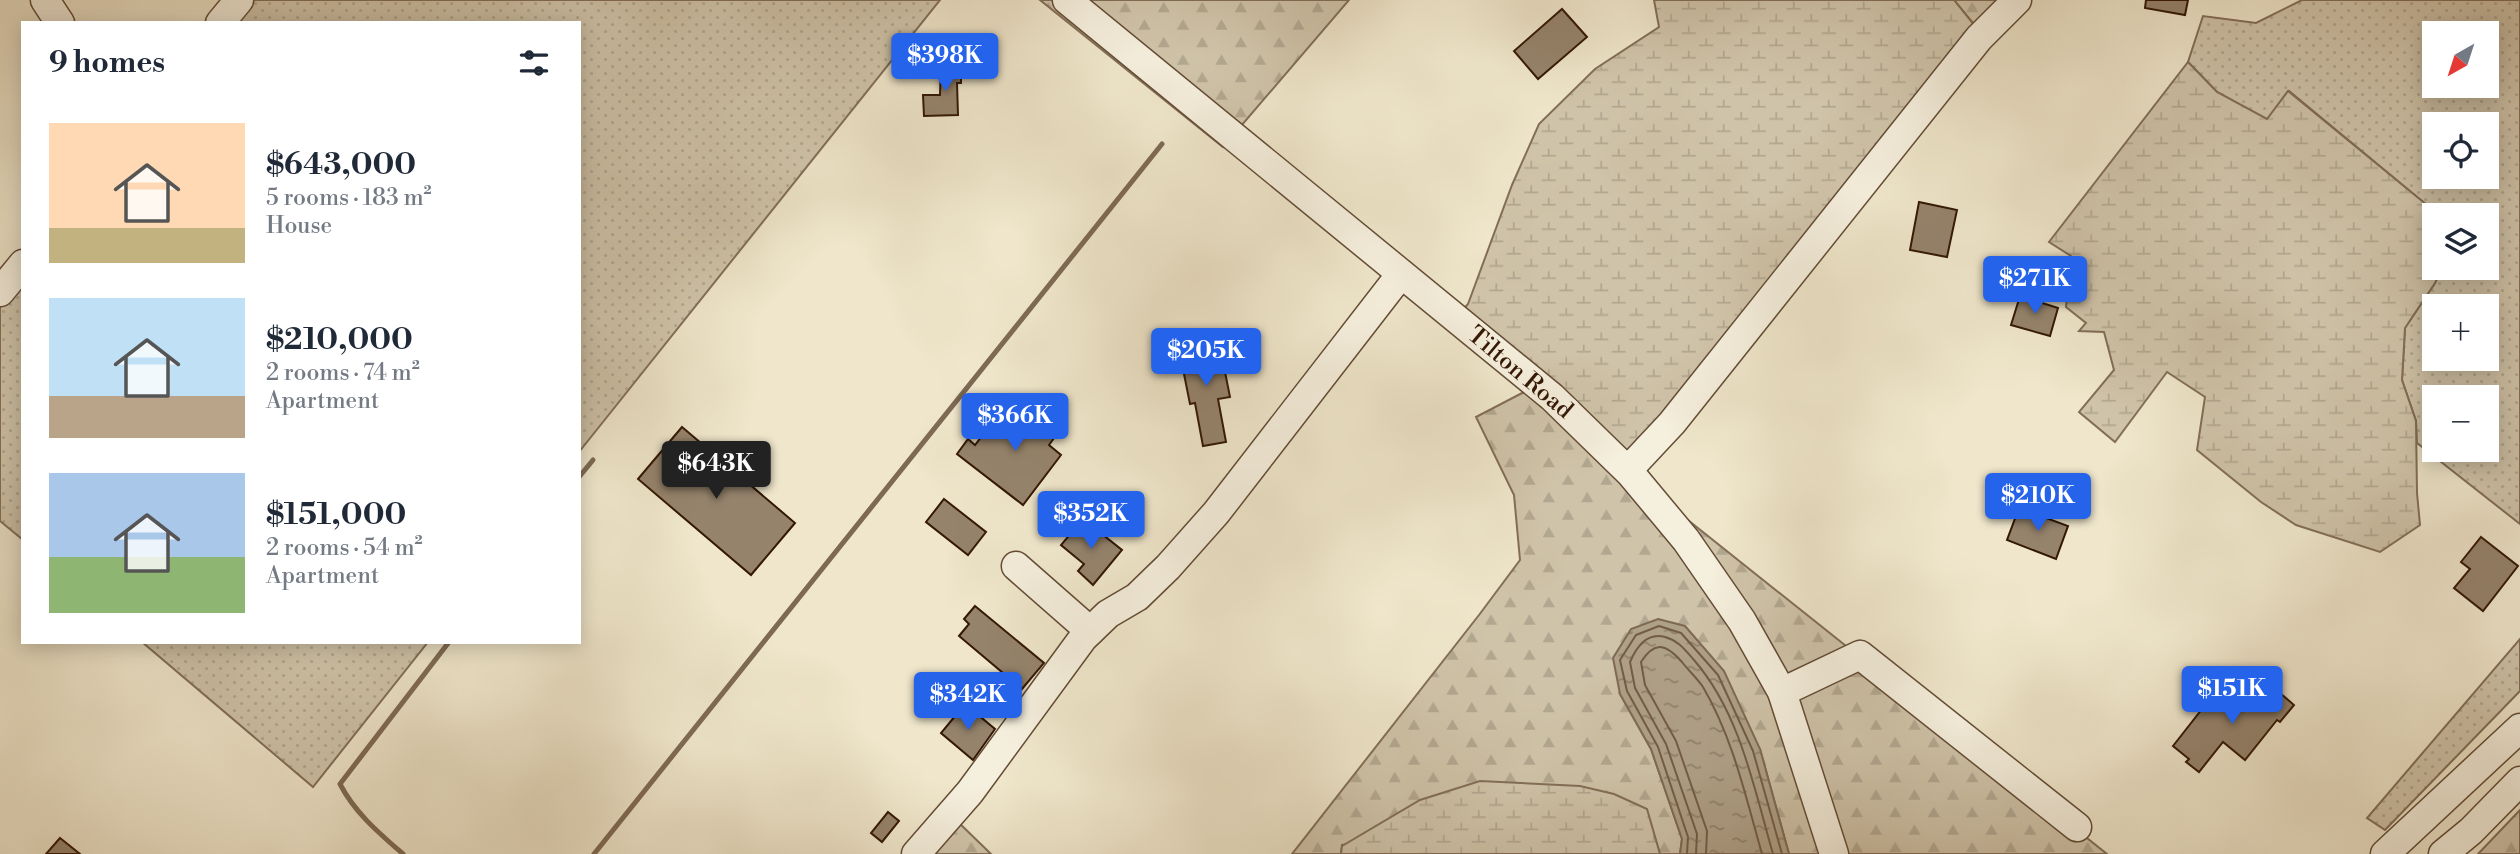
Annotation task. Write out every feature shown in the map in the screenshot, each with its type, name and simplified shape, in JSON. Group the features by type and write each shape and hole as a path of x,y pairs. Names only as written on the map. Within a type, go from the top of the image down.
{"street":[{"path":"45,0 59,21"},
{"path":"222,21 239,0"},
{"name":"Tilton Road","path":"1067,0 1552,397 1628,470 1686,540 1742,621 1782,692 1834,854"},
{"path":"1628,470 1672,423 1979,38 2017,0"},
{"path":"0,292 21,266"},
{"path":"916,854 970,792 1090,631 1108,614 1136,597 1168,567 1216,513 1401,274"},
{"path":"1016,566 1090,631"},
{"path":"1782,692 1860,655 2077,827"},
{"path":"2385,854 2520,728"},
{"path":"2443,854 2471,831 2520,780"}],"green space":[{"path":"229,0 940,0 581,449 581,21 213,21"},
{"path":"1040,0 1349,0 1223,147"},
{"path":"1654,0 1954,0 1982,35 1635,479 1447,327 1468,304 1512,185 1539,124 1595,69 1659,27"},
{"path":"1954,0 2017,0 1987,40"},
{"path":"2302,0 2520,0 2520,524 2441,462 2499,462 2499,385 2422,385 2422,447 2417,443 2416,421 2402,380 2405,328 2422,302 2422,371 2499,371 2499,294 2428,294 2436,280 2499,280 2499,203 2425,203 2289,91 2267,120 2217,92 2188,62 2203,16 2256,23"},
{"path":"2188,62 2217,92 2267,119 2288,91 2424,203 2422,203 2422,280 2436,280 2428,294 2422,294 2422,302 2405,328 2402,380 2416,421 2420,525 2380,552 2296,525 2261,502 2197,450 2205,397 2167,372 2115,442 2079,412 2114,370 2104,332 2079,331 2086,323 2066,307 2071,256 2049,242"},
{"path":"21,266 21,538 0,521 0,292"},
{"path":"1526,391 2107,854 1789,854 1760,749 1620,694 1651,749 1682,839 1680,854 1660,854 1646,809 1342,845 1341,854 1292,854 1520,560 1514,495 1476,417"},
{"path":"2520,639 2520,691 2385,830 2367,818"},
{"path":"144,644 426,644 313,787"},
{"path":"1480,781 1580,786 1614,794 1647,809 1660,854 1341,854 1342,846 1420,800"},
{"path":"2520,810 2520,854 2478,854"},
{"path":"954,818 991,854 926,854"}],"water":[{"path":"1658,619 1685,626 1724,671 1760,749 1789,854 1680,854 1682,839 1651,749 1620,694 1613,658 1631,629"}],"building":[{"path":"2146,0 2188,0 2185,15 2145,8"},
{"path":"1562,9 1587,37 1538,79 1514,51"},
{"path":"941,64 961,64 961,83 957,83 958,115 924,116 923,95 940,95"},
{"path":"1919,202 1957,210 1947,257 1910,250"},
{"path":"2020,296 2058,308 2050,336 2011,325"},
{"path":"1219,342 1230,397 1218,399 1226,442 1203,446 1195,403 1190,404 1179,349"},
{"path":"1029,405 1060,430 1049,445 1061,455 1023,505 957,454 968,439 975,445 1002,410 1016,421"},
{"path":"682,427 795,523 751,575 638,479"},
{"path":"944,499 986,532 968,555 926,522"},
{"path":"2019,508 2068,526 2056,559 2007,540"},
{"path":"1083,519 1122,550 1093,585 1078,571 1084,564 1061,545"},
{"path":"2481,537 2518,566 2483,611 2454,588 2470,569 2461,562"},
{"path":"975,606 1044,663 1022,689 959,636 969,624 964,619"},
{"path":"2267,682 2294,705 2280,722 2277,720 2245,760 2223,742 2199,772 2186,762 2189,759 2173,746 2217,690 2243,711"},
{"path":"965,704 995,729 973,760 941,733"},
{"path":"888,812 899,821 882,842 871,833"},
{"path":"60,838 80,854 46,854"}],"waterway":[{"path":"594,854 1162,144"},
{"path":"581,475 593,460"},
{"path":"403,854 360,813 340,784 447,644"}]}
